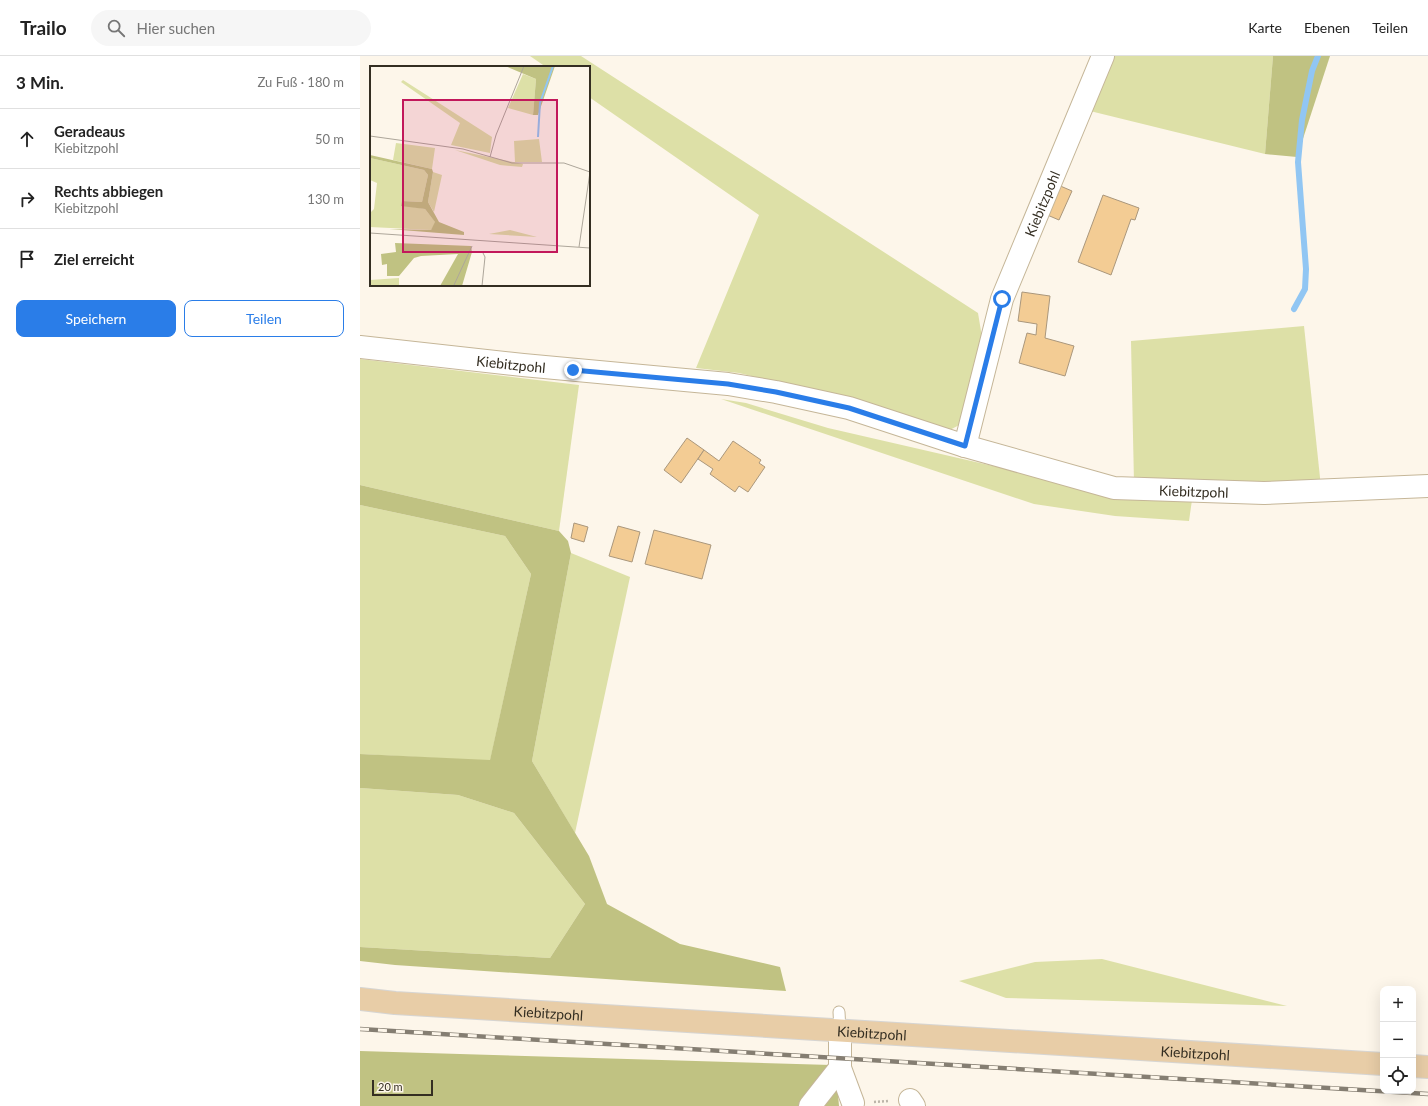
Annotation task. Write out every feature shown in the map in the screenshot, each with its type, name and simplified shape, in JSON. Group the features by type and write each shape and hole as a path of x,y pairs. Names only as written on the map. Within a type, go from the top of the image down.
{"main road":[{"name":"Kiebitzpohl","path":"360,999 395,1003 840,1021 1380,1064"},
{"path":"1416,1066 1428,1066"}],"street":[{"name":"Kiebitzpohl","path":"965,446 1002,299 1103,56"},
{"name":"Kiebitzpohl","path":"360,347 523,365 728,384 762,390 849,408 965,446 1114,488 1264,493 1428,486"},
{"path":"840,1021 840,1068 853,1103"},
{"path":"810,1106 840,1068"}],"green space":[{"path":"530,56 581,56 978,313 983,343 963,423 946,432 840,397 739,373 696,368 759,215 590,98 590,66 545,66"},
{"path":"1114,56 1273,56 1265,154 1090,111"},
{"path":"1273,56 1330,56 1297,157 1265,154"},
{"path":"1304,326 1321,487 1134,483 1131,341"},
{"path":"360,359 579,385 559,531 360,485"},
{"path":"721,399 746,403 828,428 1041,477 1192,500 1189,521 1115,516 1034,504"},
{"path":"360,485 559,531 568,541 571,553 532,761 589,856 607,904 680,944 780,967 786,991 395,965 360,961 360,947 550,958 585,904 514,813 458,795 360,788 360,754 490,760 531,574 505,536 360,505"},
{"path":"360,505 505,536 531,574 490,761 360,754"},
{"path":"571,553 630,577 575,833 532,761"},
{"path":"360,788 458,795 514,813 585,904 550,958 360,947"},
{"path":"1102,959 1287,1006 1006,998 959,981 1035,962"},
{"path":"360,1051 831,1065 836,1074 839,1106 360,1106"}],"building":[{"path":"1058,185 1072,191 1059,220 1045,214"},
{"path":"1103,195 1139,208 1135,220 1131,219 1111,275 1078,262"},
{"path":"1022,292 1050,296 1045,338 1074,346 1065,376 1019,363 1027,333 1036,335 1037,324 1018,321"},
{"path":"687,438 704,450 681,483 664,470"},
{"path":"733,441 761,460 759,463 765,467 748,492 739,486 735,492 710,474 713,469 698,459 704,450 719,461"},
{"path":"574,523 588,527 584,542 571,538"},
{"path":"618,526 640,532 632,562 609,556"},
{"path":"654,530 711,545 702,579 645,564"}],"waterway":[{"path":"1294,309 1305,289 1306,269 1298,162 1302,120 1312,71 1318,56"}],"railway":[{"path":"360,1029 1428,1094"}],"route":[{"path":"573,370 728,384 776,392 849,408 965,446 1002,299"}]}
